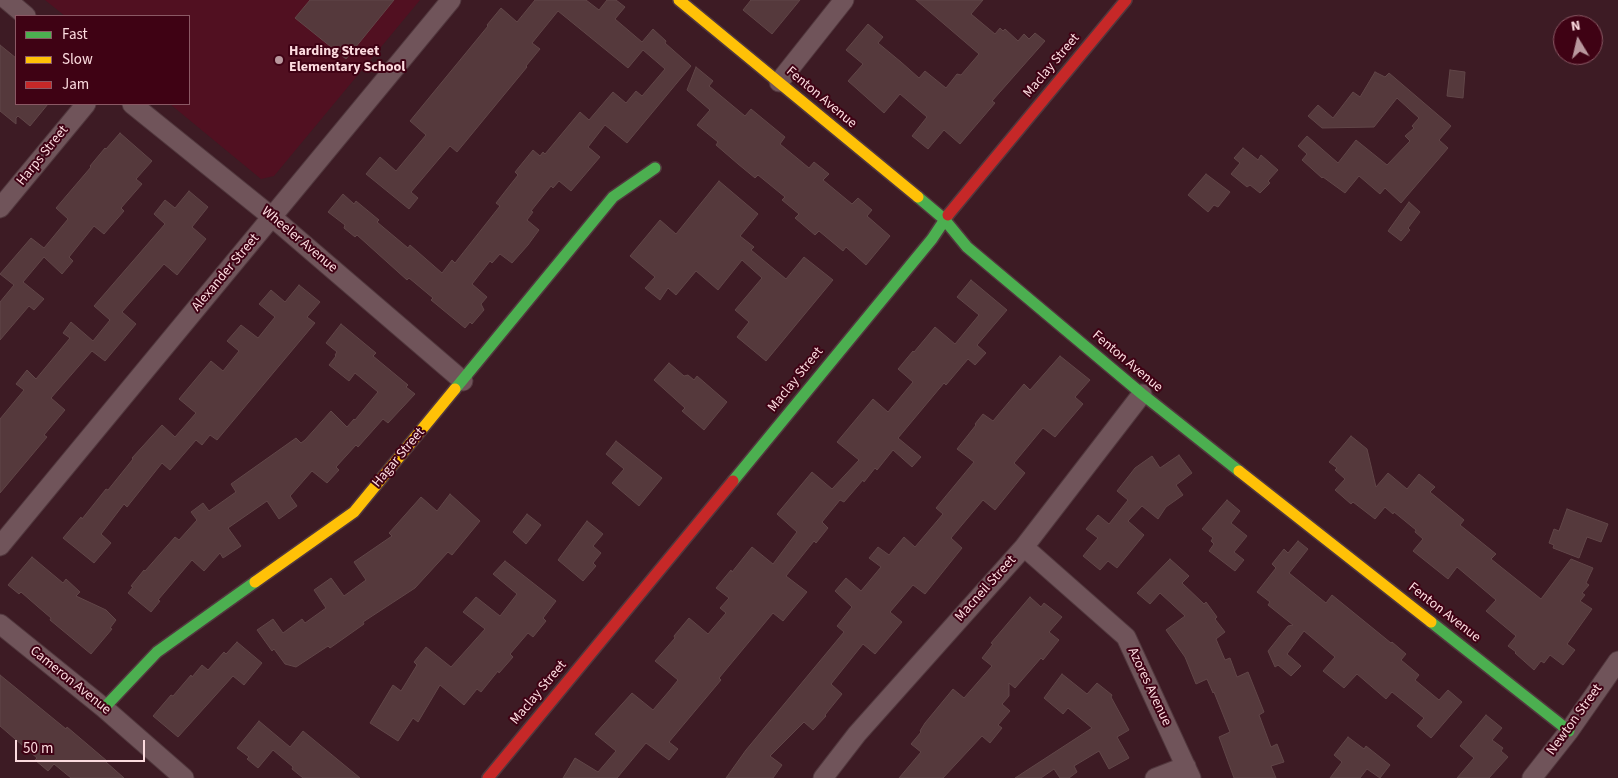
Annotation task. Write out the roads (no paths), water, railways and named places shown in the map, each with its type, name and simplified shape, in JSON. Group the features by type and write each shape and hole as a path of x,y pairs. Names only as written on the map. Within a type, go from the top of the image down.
{"street":[{"path":"7,0 25,15"},
{"name":"Alexander Street","path":"0,546 451,0"},
{"name":"Fenton Avenue","path":"679,0 944,219 967,247 1142,394 1569,731"},
{"path":"779,82 844,0"},
{"name":"Maclay Street","path":"488,778 932,239 944,219 1126,0"},
{"name":"Harps Street","path":"0,208 85,105"},
{"name":"Wheeler Avenue","path":"133,105 272,217 463,381"},
{"name":"Hagar Street","path":"104,708 157,652 354,512 613,197 655,168"},
{"name":"Macneil Street","path":"823,778 857,734 1024,547 1142,394"},
{"name":"Azores Avenue","path":"1024,547 1126,638 1189,772"},
{"name":"Cameron Avenue","path":"0,624 104,708 184,778"},
{"name":"Newton Street","path":"1532,778 1569,731 1618,661"},
{"path":"1155,778 1189,772"}],"place":[{"name":"Harding Street Elementary School","path":"279,60"}]}
